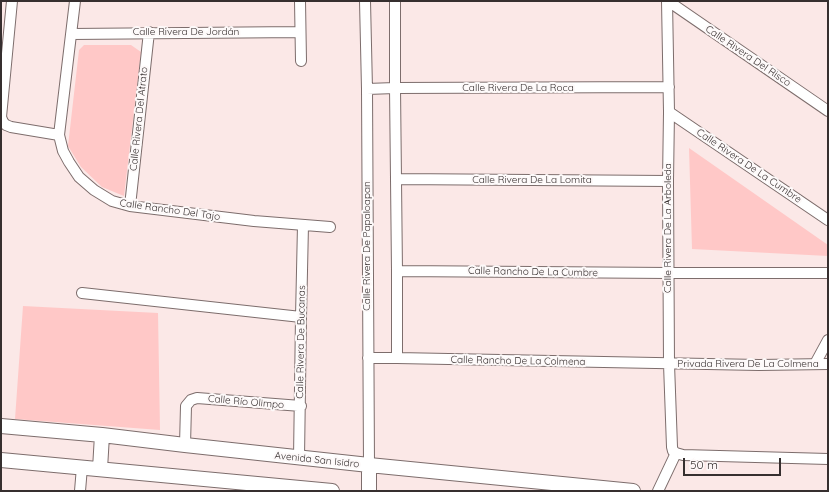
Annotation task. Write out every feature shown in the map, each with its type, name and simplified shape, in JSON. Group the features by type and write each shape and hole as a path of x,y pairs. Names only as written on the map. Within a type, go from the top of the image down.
{"street":[{"path":"12,1 4,59 2,123 11,127 59,135"},
{"name":"Calle Rancho Del Tajo","path":"75,1 59,135 63,151 68,162 79,177 94,190 112,201 130,206 254,221 330,227"},
{"path":"300,1 300,61"},
{"name":"Calle Rivera De Papaloapan","path":"365,1 367,89 369,491"},
{"path":"395,1 397,358"},
{"name":"Calle Rivera De La Arboleda","path":"668,1 669,364 672,447 673,451 676,453"},
{"name":"Calle Rivera Del Risco","path":"668,1 828,111"},
{"name":"Calle Rivera De Jordán","path":"71,34 149,32 300,32"},
{"name":"Calle Rivera Del Atrato","path":"130,206 149,32"},
{"name":"Calle Rivera De La Roca","path":"367,89 669,87"},
{"name":"Calle Rivera De La Cumbre","path":"669,112 828,220"},
{"name":"Calle Rivera De La Lomita","path":"396,179 668,181"},
{"name":"Calle Rivera De Bucanas","path":"299,458 303,225"},
{"name":"Calle Rancho De La Cumbre","path":"397,271 668,274"},
{"path":"668,274 828,273"},
{"path":"82,293 301,317"},
{"path":"815,364 828,340"},
{"name":"Calle Rancho De La Colmena","path":"368,358 669,364"},
{"name":"Privada Rivera De La Colmena","path":"669,364 828,364"},
{"name":"Calle Río Olimpo","path":"185,445 186,406 191,400 197,398 300,406"},
{"name":"Avenida San Isidro","path":"1,426 102,435 580,489 632,491"},
{"path":"100,469 102,435"},
{"path":"658,491 676,453 683,455 828,459"},
{"path":"1,460 302,490 332,491"},
{"path":"80,491 82,468"}],"shaded area":[{"path":"84,45 131,45 141,52 124,196 102,187 81,167 68,146 79,50"},
{"path":"689,148 828,245 828,256 692,249"},
{"path":"23,306 158,313 160,430 15,419"}]}
